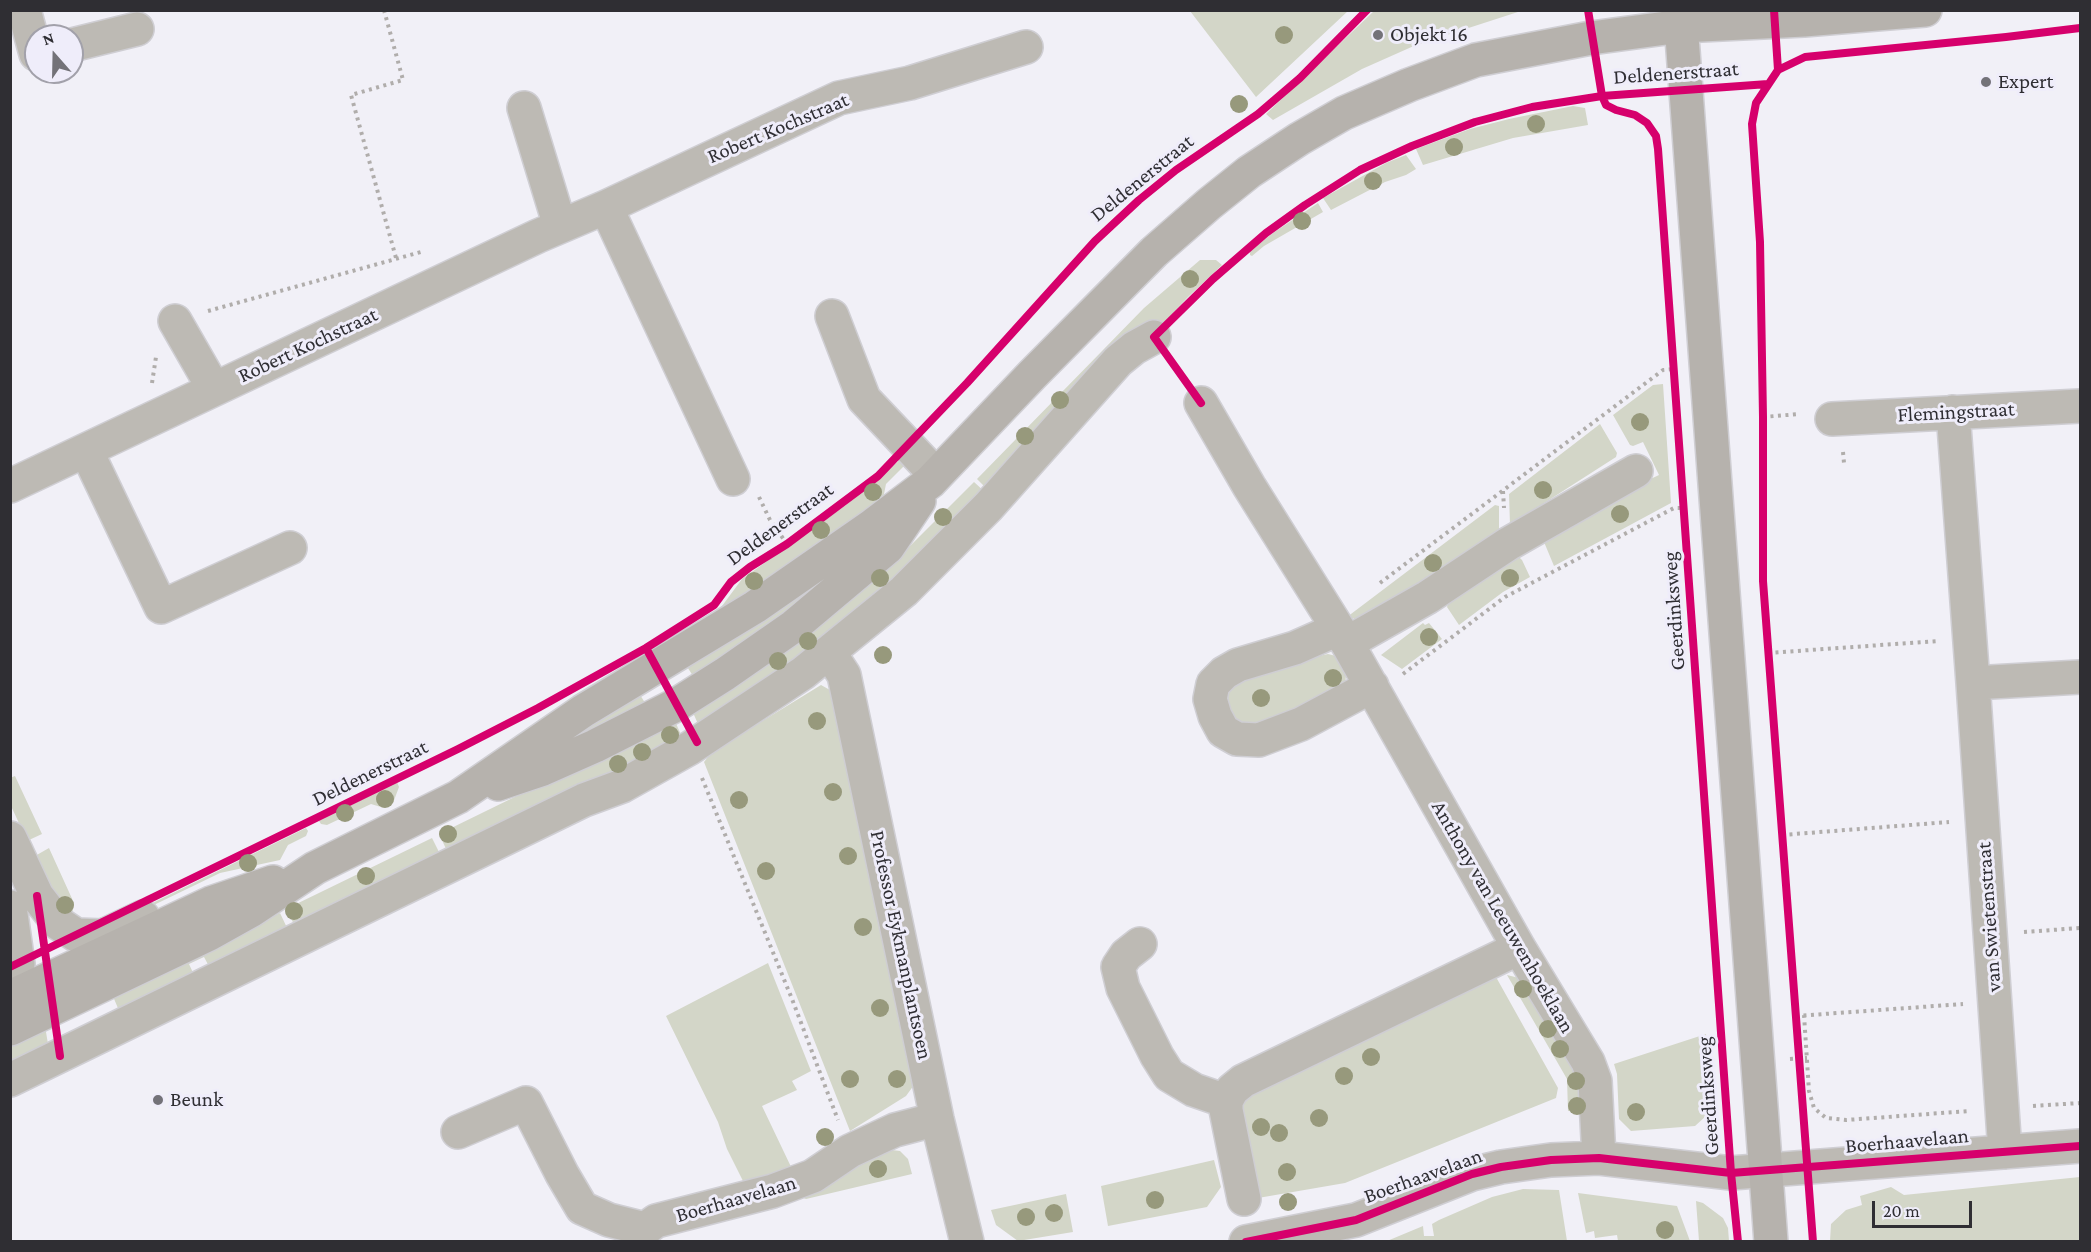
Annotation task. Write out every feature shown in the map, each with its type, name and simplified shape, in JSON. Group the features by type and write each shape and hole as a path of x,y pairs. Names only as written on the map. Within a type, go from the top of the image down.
{"main road":[{"name":"Deldenerstraat","path":"10,1029 209,934 252,910 315,868 458,797 583,711 755,607 873,525 933,478 1154,252 1249,172 1344,113 1476,60 1592,38 1680,18 1804,20 1925,10"},
{"path":"1680,18 1771,1242"},
{"name":"Deldenerstraat","path":"458,797 543,769 595,746 676,705 725,674 794,626 888,547 933,478"},
{"name":"Deldenerstraat","path":"11,998 49,977 211,903 315,868"}],"street":[{"path":"84,42 137,29"},
{"name":"Robert Kochstraat","path":"10,486 560,226 606,207 839,98 910,83 1026,47"},
{"path":"524,108 560,226"},
{"path":"606,207 734,479"},
{"path":"832,316 864,399 933,478"},
{"path":"175,321 214,389"},
{"path":"10,1080 584,800 622,786 690,748 803,673 904,591 980,515 1118,361 1134,348 1154,337"},
{"name":"Anthony van Leeuwenhoeklaan","path":"1201,403 1374,690 1519,948 1588,1062 1595,1081 1599,1158"},
{"name":"Flemingstraat","path":"1832,419 2080,406"},
{"name":"van Swietenstraat","path":"1953,412 2005,1152"},
{"path":"86,450 161,607 290,548"},
{"path":"1374,690 1301,724 1259,740 1237,739 1223,730 1215,716 1210,699 1213,684 1224,673 1238,665 1342,636 1428,597 1508,544 1636,471"},
{"name":"Professor Eykmanplantsoen","path":"829,652 844,675 937,1119 968,1242"},
{"path":"1972,669 2080,677"},
{"path":"10,838 24,902 18,964 11,998"},
{"path":"24,902 76,935 89,937 103,936 158,910 211,903"},
{"path":"1140,944 1126,955 1118,967 1123,988 1157,1056 1169,1075 1194,1090 1226,1101"},
{"path":"1244,1199 1226,1110 1226,1101 1232,1090 1243,1081 1519,948"},
{"path":"458,1132 526,1103 582,1208 642,1235"},
{"name":"Boerhaavelaan","path":"642,1235 656,1221 773,1191 813,1176 850,1151 895,1130 937,1119"},
{"name":"Boerhaavelaan","path":"1252,1241 1356,1220 1472,1174 1501,1167 1551,1160 1599,1158 1731,1173 2080,1146"}],"path":[{"path":"384,10 404,80 351,95 396,258"},
{"path":"146,422 161,324 429,249"},
{"path":"1673,358 1675,381"},
{"path":"1379,584 1664,370 1674,369"},
{"path":"1763,405 1763,428"},
{"path":"734,479 747,472 770,520 787,544"},
{"path":"1374,690 1505,597 1674,508 1684,507"},
{"path":"1768,653 1939,640 1950,656 1972,669"},
{"path":"1767,643 1769,665"},
{"path":"690,748 792,999 850,1151"},
{"path":"1782,835 1951,822 1964,841 1984,839"},
{"path":"1781,824 1783,846"},
{"path":"1990,935 2080,928"},
{"path":"1795,1004 1800,1015 1809,1091 1814,1108 1826,1118 1846,1120 1932,1115 2080,1102"},
{"path":"1800,1015 1965,1004 1978,1023 1996,1022"},
{"path":"1800,1015 1803,1102"}],"shaded area":[{"path":"1190,10 1348,11 1256,97"},
{"path":"1374,11 1521,11 1416,45 1362,69 1273,120 1266,114"},
{"path":"1573,106 1585,108 1588,125 1513,138 1423,165 1416,149 1470,129"},
{"path":"1406,155 1416,169 1406,175 1385,182 1331,210 1323,198 1386,163"},
{"path":"1318,203 1323,212 1264,246 1252,256 1250,255 1250,251 1273,233"},
{"path":"1200,260 1216,260 1222,265 1158,329 987,489 977,479 1144,308"},
{"path":"1663,384 1671,503 1554,566 1544,542 1621,493 1659,475 1643,442 1630,445 1613,415 1653,385"},
{"path":"1600,424 1617,453 1616,457 1510,525 1509,494"},
{"path":"900,460 904,466 886,484 883,499 847,531 703,621 722,606 742,579 846,505"},
{"path":"974,482 985,492 829,638 698,724 691,708 906,550"},
{"path":"1495,505 1499,506 1499,532 1417,589 1356,619 1347,617"},
{"path":"1516,557 1522,560 1530,577 1503,592 1459,625 1447,607 1448,604"},
{"path":"824,572 832,579 695,679 684,662"},
{"path":"1423,623 1425,625 1429,623 1442,639 1402,669 1381,655"},
{"path":"1328,654 1336,656 1346,675 1345,687 1252,729 1235,724 1226,703 1230,689 1235,682 1282,664"},
{"path":"821,685 830,690 832,698 914,1085 906,1096 850,1131 704,762 712,752"},
{"path":"637,690 647,706 581,735 578,731"},
{"path":"674,719 682,737 658,755 449,855 439,834"},
{"path":"15,776 42,834 29,840 11,806 10,778"},
{"path":"397,782 399,787 393,803 384,808 371,804 327,825 319,821"},
{"path":"306,828 308,831 306,836 288,845 280,860 220,873 129,917 128,915"},
{"path":"432,838 442,858 297,930 286,909"},
{"path":"49,848 74,903 72,916 57,903 35,856"},
{"path":"280,913 289,932 211,970 204,957 189,964 195,977 120,1013 112,994"},
{"path":"768,963 811,1071 792,1081 797,1090 762,1106 793,1171 747,1189 727,1149 718,1122 666,1016"},
{"path":"1507,975 1519,978 1575,1056 1586,1109 1568,1111 1567,1079"},
{"path":"1496,977 1558,1088 1556,1098 1345,1183 1258,1198 1241,1111 1243,1102 1249,1095"},
{"path":"45,1026 48,1044 11,1066 11,1042"},
{"path":"1706,1034 1711,1106 1706,1116 1695,1126 1631,1131 1619,1119 1617,1074 1614,1064"},
{"path":"892,1150 900,1151 908,1159 912,1174 806,1199 801,1197 881,1153"},
{"path":"1214,1160 1221,1187 1207,1207 1108,1226 1101,1186"},
{"path":"2080,1177 2080,1241 1830,1241 1831,1224 1846,1210 1862,1205 1860,1196 1891,1187 1904,1195"},
{"path":"1523,1189 1559,1190 1567,1241 1387,1241 1423,1226 1424,1236 1434,1236 1432,1224 1439,1220 1492,1197"},
{"path":"1578,1193 1677,1206 1690,1241 1618,1241 1617,1235 1595,1238 1594,1231 1586,1233"},
{"path":"1066,1194 1073,1232 1018,1241 996,1225 991,1210"},
{"path":"1696,1201 1703,1203 1723,1218 1728,1228 1729,1241 1699,1241"}],"cycle path":[{"path":"10,967 538,708 646,648 714,605 731,582 750,567 787,544 878,476 967,383 1095,241 1139,200 1176,170 1258,114 1300,78 1367,10"},
{"name":"Geerdinksweg","path":"1588,10 1602,96 1606,105 1635,115 1647,123 1656,136 1658,149 1731,1173 1738,1242"},
{"path":"1774,10 1778,70 1756,103 1752,124 1760,242 1763,581 1813,1242"},
{"path":"1778,70 1805,57 2080,28"},
{"path":"1201,403 1154,337 1213,279 1266,233 1360,170 1412,146 1475,122 1532,107 1602,96 1768,84"},
{"path":"646,648 697,742"},
{"path":"37,896 60,1056"},
{"path":"1246,1242 1356,1220 1472,1174 1501,1167 1551,1160 1599,1158 1731,1173 2080,1146"}],"place":[{"name":"Objekt 16","path":"1378,35"},
{"name":"Expert","path":"1986,82"},
{"name":"Beunk","path":"158,1100"}]}
